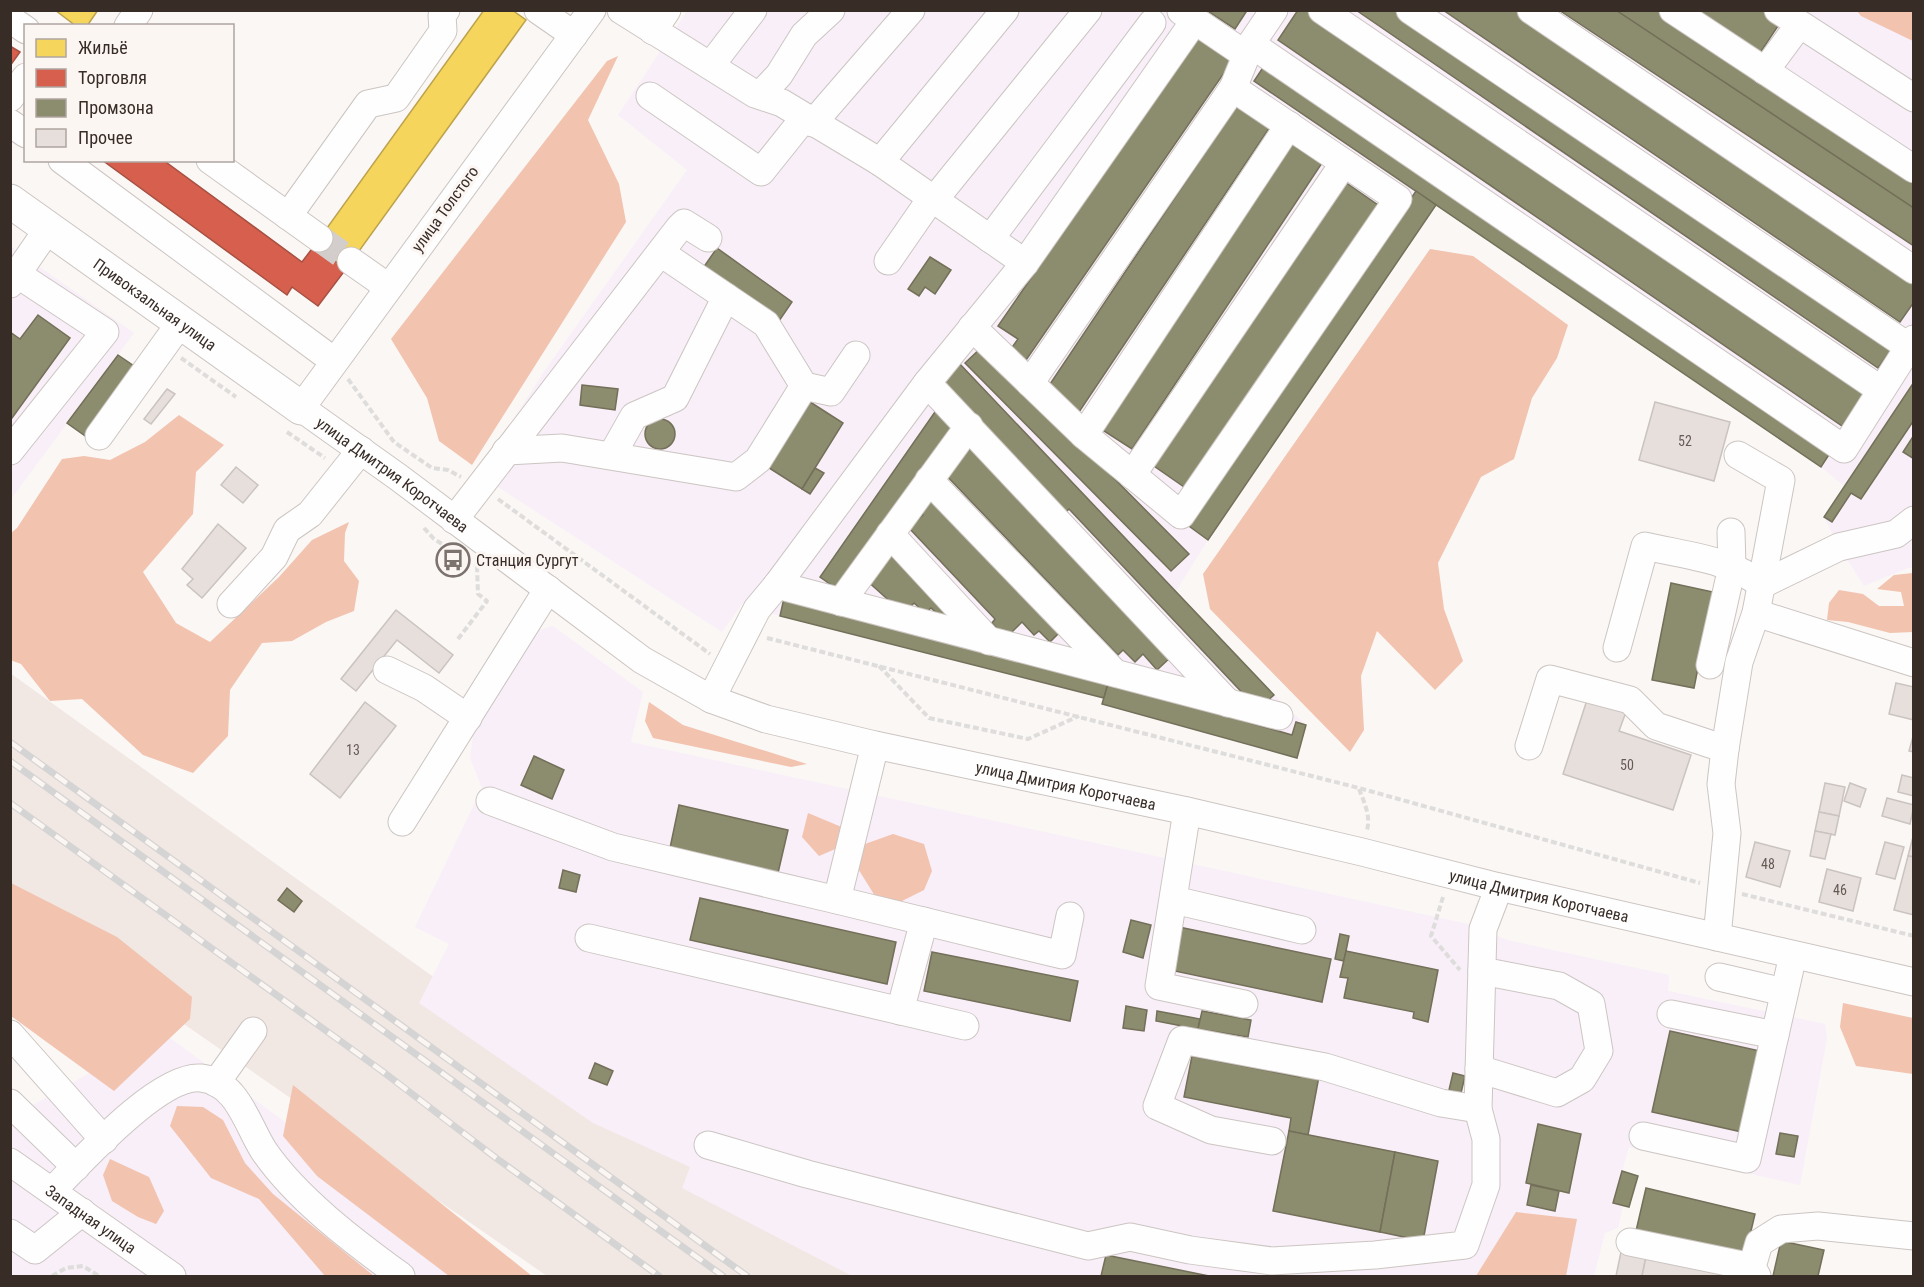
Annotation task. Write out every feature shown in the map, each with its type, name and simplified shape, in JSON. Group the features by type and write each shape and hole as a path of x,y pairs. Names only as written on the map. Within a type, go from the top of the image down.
{"main road":[{"name":"Привокзальная улица","path":"10,201 300,408"}],"street":[{"path":"129,24 139,10"},
{"path":"288,216 368,105 396,98 443,31 442,15 446,10"},
{"path":"538,10 574,35"},
{"name":"улица Толстого","path":"300,408 592,10"},
{"path":"621,10 660,21 711,65 760,95 782,103 880,162 1025,263"},
{"path":"711,65 753,10"},
{"path":"760,95 779,75 804,35 831,10"},
{"path":"650,96 761,171 911,10"},
{"path":"880,162 1005,10"},
{"path":"888,261 926,206 934,200 1088,10"},
{"path":"1322,10 1881,390"},
{"path":"711,699 757,609 927,384 1025,263 1188,15 1249,49 1844,449 1911,343 1410,10"},
{"path":"1531,10 1914,270"},
{"path":"1673,10 1914,169"},
{"path":"1030,384 1233,88 1249,49 1268,13"},
{"path":"1765,71 1788,18 1914,98"},
{"path":"10,19 24,29"},
{"path":"990,239 1152,23"},
{"path":"10,98 24,80"},
{"path":"972,327 1084,435 1181,515 1398,198 1233,88"},
{"path":"10,123 24,133"},
{"path":"1084,435 1289,125"},
{"path":"65,162 334,361"},
{"path":"213,162 320,238"},
{"path":"1132,475 1344,163"},
{"path":"454,520 684,223 708,238"},
{"path":"10,451 105,332 14,279 48,228"},
{"path":"661,253 766,324 804,386 831,392 856,355"},
{"path":"351,261 388,287"},
{"path":"612,455 634,416 675,398 726,297"},
{"path":"99,436 181,322"},
{"path":"927,384 1228,703"},
{"path":"506,451 562,448 736,477 758,460 804,386"},
{"name":"улица Дмитрия Коротчаева","path":"300,408 361,450 642,660 711,699 766,719 875,745 1187,811 1499,887 1914,982"},
{"path":"841,602 969,426"},
{"path":"231,604 274,557 287,530 310,514 361,450"},
{"path":"1717,937 1727,833 1721,784 1725,749 1739,662 1756,613 1780,480 1738,455"},
{"path":"929,480 1115,674"},
{"path":"1761,585 1839,547 1896,534 1914,520"},
{"path":"1710,665 1732,567 1731,532"},
{"path":"890,534 989,641"},
{"path":"1617,648 1645,546 1732,567 1750,575 1761,585"},
{"path":"777,585 1279,716"},
{"path":"402,822 548,590"},
{"path":"1756,613 1914,663"},
{"path":"387,670 424,688 468,718"},
{"path":"1529,746 1550,679 1630,700 1656,726 1725,749"},
{"path":"837,900 875,745"},
{"path":"490,801 613,847 1062,956 1070,916"},
{"path":"1187,811 1159,986 1244,1004"},
{"path":"708,1144 807,1174 1088,1246 1130,1238 1270,1269 1465,1245 1486,1185 1486,1139 1478,1109 1479,1069 1473,973 1484,929 1499,887"},
{"path":"1174,900 1302,930"},
{"path":"900,1011 924,921"},
{"path":"588,938 965,1026"},
{"path":"1643,1136 1747,1159 1793,955"},
{"path":"1473,973 1559,986 1591,1004 1599,1051 1582,1079 1557,1093 1479,1069"},
{"path":"1719,976 1784,992"},
{"path":"1671,1014 1775,1035"},
{"path":"216,1083 253,1031"},
{"path":"10,1034 104,1140"},
{"path":"1272,1141 1211,1130 1157,1106 1182,1040 1325,1067 1441,1103 1478,1109"},
{"path":"52,1191 124,1120 163,1090 180,1082 201,1078 216,1083 234,1096 264,1150 305,1198 400,1276"},
{"path":"10,1103 76,1167"},
{"name":"Западная улица","path":"10,1162 172,1276"},
{"path":"10,1233 35,1250 82,1212"},
{"path":"1630,1242 1755,1272 1759,1243 1781,1229 1818,1226 1914,1236"}],"path":[{"path":"334,361 394,442 432,468 448,470 480,486 717,658"},
{"path":"743,636 770,639 1079,716 1359,788 1721,889 1914,936"},
{"path":"879,666 929,718 1028,739 1079,716"},
{"path":"1359,788 1369,823 1362,852"},
{"path":"1432,894 1443,896 1431,936 1473,973"},
{"path":"52,1276 66,1268 83,1266 99,1276"}],"shaded area":[{"path":"1869,10 1913,40 1913,568 1864,586 1839,547 1824,517 1844,486 1821,467 1436,205 1208,540 1176,591 1274,695 1306,725 1297,758 1102,704 1103,698 780,616 743,603 722,632 478,474 543,373 687,170 618,115 687,11"},
{"path":"1857,11 1913,11 1913,41 1861,16"},
{"path":"618,56 588,120 619,184 626,222 472,465 439,441 427,398 391,339 607,61"},
{"path":"11,247 134,333 11,499"},
{"path":"1430,249 1473,256 1568,325 1557,358 1532,398 1514,459 1481,477 1438,563 1444,609 1463,661 1435,690 1377,631 1361,676 1364,730 1350,752 1210,609 1203,574"},
{"path":"179,415 224,445 196,472 193,514 143,572 176,623 210,642 279,577 312,540 349,522 345,533 344,561 359,581 354,611 326,622 292,641 262,643 230,690 228,736 193,773 143,755 82,699 50,701 21,664 10,660 11,533 17,528 62,459 84,456 110,460 145,442"},
{"path":"1913,573 1913,632 1890,633 1848,622 1827,620 1829,603 1839,590 1863,594 1879,606 1904,606 1901,592 1877,589 1894,575"},
{"path":"553,626 643,692 631,742 1473,925 1507,940 1669,975 1668,991 1825,1024 1827,1038 1800,1185 1629,1147 1613,1203 1623,1206 1618,1228 1605,1233 1594,1276 852,1276 682,1188 690,1167 593,1123 419,1003 449,944 415,927 482,788 470,758 473,734 536,631"},
{"path":"10,673 506,1029 990,1276 547,1276 11,904"},
{"path":"649,702 683,725 807,764 791,767 653,738 645,721"},
{"path":"808,813 844,828 840,847 819,856 802,837"},
{"path":"893,834 924,844 932,871 924,890 898,903 875,896 857,867 865,844"},
{"path":"11,883 117,937 192,997 190,1019 114,1091 11,1016"},
{"path":"1843,1003 1913,1018 1913,1074 1856,1066 1840,1027"},
{"path":"162,1032 496,1276 11,1276 10,1118"},
{"path":"293,1085 532,1276 449,1276 317,1176 283,1136"},
{"path":"177,1106 203,1107 223,1120 245,1163 273,1194 374,1276 325,1276 259,1199 211,1178 170,1126"},
{"path":"110,1159 149,1177 164,1211 156,1224 138,1217 112,1201 103,1175"},
{"path":"1516,1212 1577,1219 1566,1276 1476,1276"}],"building: Жильё":[{"path":"55,10 98,10 88,24 73,24"},
{"path":"484,10 512,10 526,20 346,269 314,246"}],"building: Торговля":[{"path":"10,46 20,52 10,66"},
{"path":"105,162 166,162 302,262 314,246 346,269 318,306 292,287 287,295"}],"building: Промзона":[{"path":"1206,10 1244,10 1246,12 1235,29"},
{"path":"1298,10 1307,10 1865,392 1842,426 1278,40"},
{"path":"1356,10 1395,10 1891,350 1878,368"},
{"path":"1443,10 1515,10 1914,282 1914,302 1900,322"},
{"path":"1559,10 1616,10 1914,208 1914,246"},
{"path":"1616,10 1662,10 1914,178 1914,208"},
{"path":"1690,10 1762,10 1780,23 1758,56"},
{"path":"1200,33 1235,57 1024,363 1008,353 1018,339 998,326"},
{"path":"1266,63 1832,450 1821,467 1254,81"},
{"path":"1237,105 1270,127 1077,415 1044,393"},
{"path":"1291,143 1322,163 1132,449 1101,429"},
{"path":"1345,182 1378,205 1187,489 1154,466"},
{"path":"1416,191 1436,205 1208,540 1189,526"},
{"path":"717,248 792,302 779,321 703,268"},
{"path":"930,257 951,270 935,294 925,287 919,296 908,289"},
{"path":"38,315 70,338 12,418 10,417 10,332 20,339"},
{"path":"983,346 1189,554 1171,571 965,363"},
{"path":"118,355 134,366 88,438 67,423"},
{"path":"958,362 1274,695 1264,704 1251,702 1069,509 1066,512 940,380"},
{"path":"1914,382 1914,420 1861,499 1851,493 1832,522 1824,517"},
{"path":"582,385 618,389 615,410 580,405"},
{"path":"807,400 843,423 802,489 766,466"},
{"path":"937,409 955,422 837,589 820,577"},
{"path":"660,419 671,423 675,434 671,445 660,449 649,445 645,434 649,423"},
{"path":"1914,435 1914,459 1903,452"},
{"path":"973,446 1173,655 1157,670 1143,654 1135,662 1123,650 1118,655 944,473"},
{"path":"815,468 824,473 810,494 802,489"},
{"path":"932,497 1060,632 1050,642 1039,631 1034,635 1022,622 1006,638 992,623 995,619 909,528 923,515 918,510"},
{"path":"891,551 954,609 944,620 931,608 925,613 914,603 904,614 865,579"},
{"path":"1671,583 1713,592 1694,688 1652,680"},
{"path":"784,598 1110,677 1104,698 780,616"},
{"path":"1110,677 1242,713 1240,720 1292,735 1296,722 1306,725 1297,758 1102,704"},
{"path":"534,756 564,770 552,799 521,785"},
{"path":"679,805 788,830 778,873 670,848"},
{"path":"563,870 580,875 576,892 559,888"},
{"path":"287,888 302,901 294,912 278,900"},
{"path":"700,898 896,942 887,984 690,940"},
{"path":"1131,920 1151,925 1143,958 1123,952"},
{"path":"1179,927 1331,959 1322,1002 1170,970"},
{"path":"1340,934 1349,936 1344,961 1335,959"},
{"path":"1346,951 1438,970 1428,1022 1413,1018 1414,1012 1344,998 1348,978 1340,977"},
{"path":"932,952 1078,981 1070,1021 924,991"},
{"path":"1126,1006 1147,1010 1144,1031 1123,1028"},
{"path":"1157,1011 1200,1019 1198,1029 1156,1021"},
{"path":"1202,1011 1251,1020 1248,1037 1198,1029"},
{"path":"1670,1031 1760,1051 1742,1132 1652,1112"},
{"path":"1192,1056 1300,1077 1302,1067 1320,1071 1308,1135 1289,1131 1291,1118 1184,1097"},
{"path":"595,1063 613,1071 607,1085 589,1078"},
{"path":"1453,1073 1465,1076 1461,1093 1449,1090"},
{"path":"1538,1124 1581,1134 1569,1193 1526,1183"},
{"path":"1289,1131 1395,1152 1380,1232 1273,1211"},
{"path":"1780,1133 1798,1136 1794,1157 1776,1154"},
{"path":"1395,1152 1438,1161 1423,1241 1380,1232"},
{"path":"1622,1171 1638,1176 1629,1207 1613,1203"},
{"path":"1531,1185 1559,1191 1555,1211 1527,1205"},
{"path":"1646,1188 1755,1214 1745,1256 1636,1231"},
{"path":"1781,1241 1824,1250 1818,1276 1773,1276"},
{"path":"1106,1255 1209,1276 1101,1276"}],"building: Прочее":[{"path":"167,389 175,394 151,424 144,419"},
{"path":"1655,402 1730,422 1714,481 1639,460"},
{"path":"236,467 258,485 243,503 221,485"},
{"path":"218,524 246,548 202,598 187,585 193,579 182,569"},
{"path":"396,610 453,655 439,673 397,640 356,691 341,679"},
{"path":"1896,683 1914,687 1914,720 1889,714"},
{"path":"1587,700 1626,712 1619,731 1691,755 1673,810 1563,774"},
{"path":"365,702 396,726 340,798 310,774"},
{"path":"1914,733 1914,752 1909,751"},
{"path":"1902,775 1914,778 1914,796 1898,792"},
{"path":"1825,783 1845,787 1839,816 1819,812"},
{"path":"1850,783 1866,789 1860,807 1844,801"},
{"path":"1887,798 1914,805 1910,824 1882,816"},
{"path":"1819,812 1839,816 1835,835 1815,831"},
{"path":"1815,831 1831,834 1825,859 1810,856"},
{"path":"1914,833 1914,857 1908,856"},
{"path":"1755,842 1790,851 1780,887 1746,877"},
{"path":"1885,842 1904,847 1895,879 1876,874"},
{"path":"1908,856 1914,857 1914,915 1894,910"},
{"path":"1827,869 1861,878 1853,911 1819,902"},
{"path":"1621,1252 1646,1257 1642,1276 1616,1276"},
{"path":"1646,1257 1734,1276 1642,1276"}],"tunnel":[{"path":"319,238 351,261"}],"railway":[{"path":"10,742 747,1276"},
{"path":"10,761 723,1276"},
{"path":"10,803 382,1071 496,1158 659,1276"}],"place":[{"name":"Станция Сургут","path":"453,560"}]}
